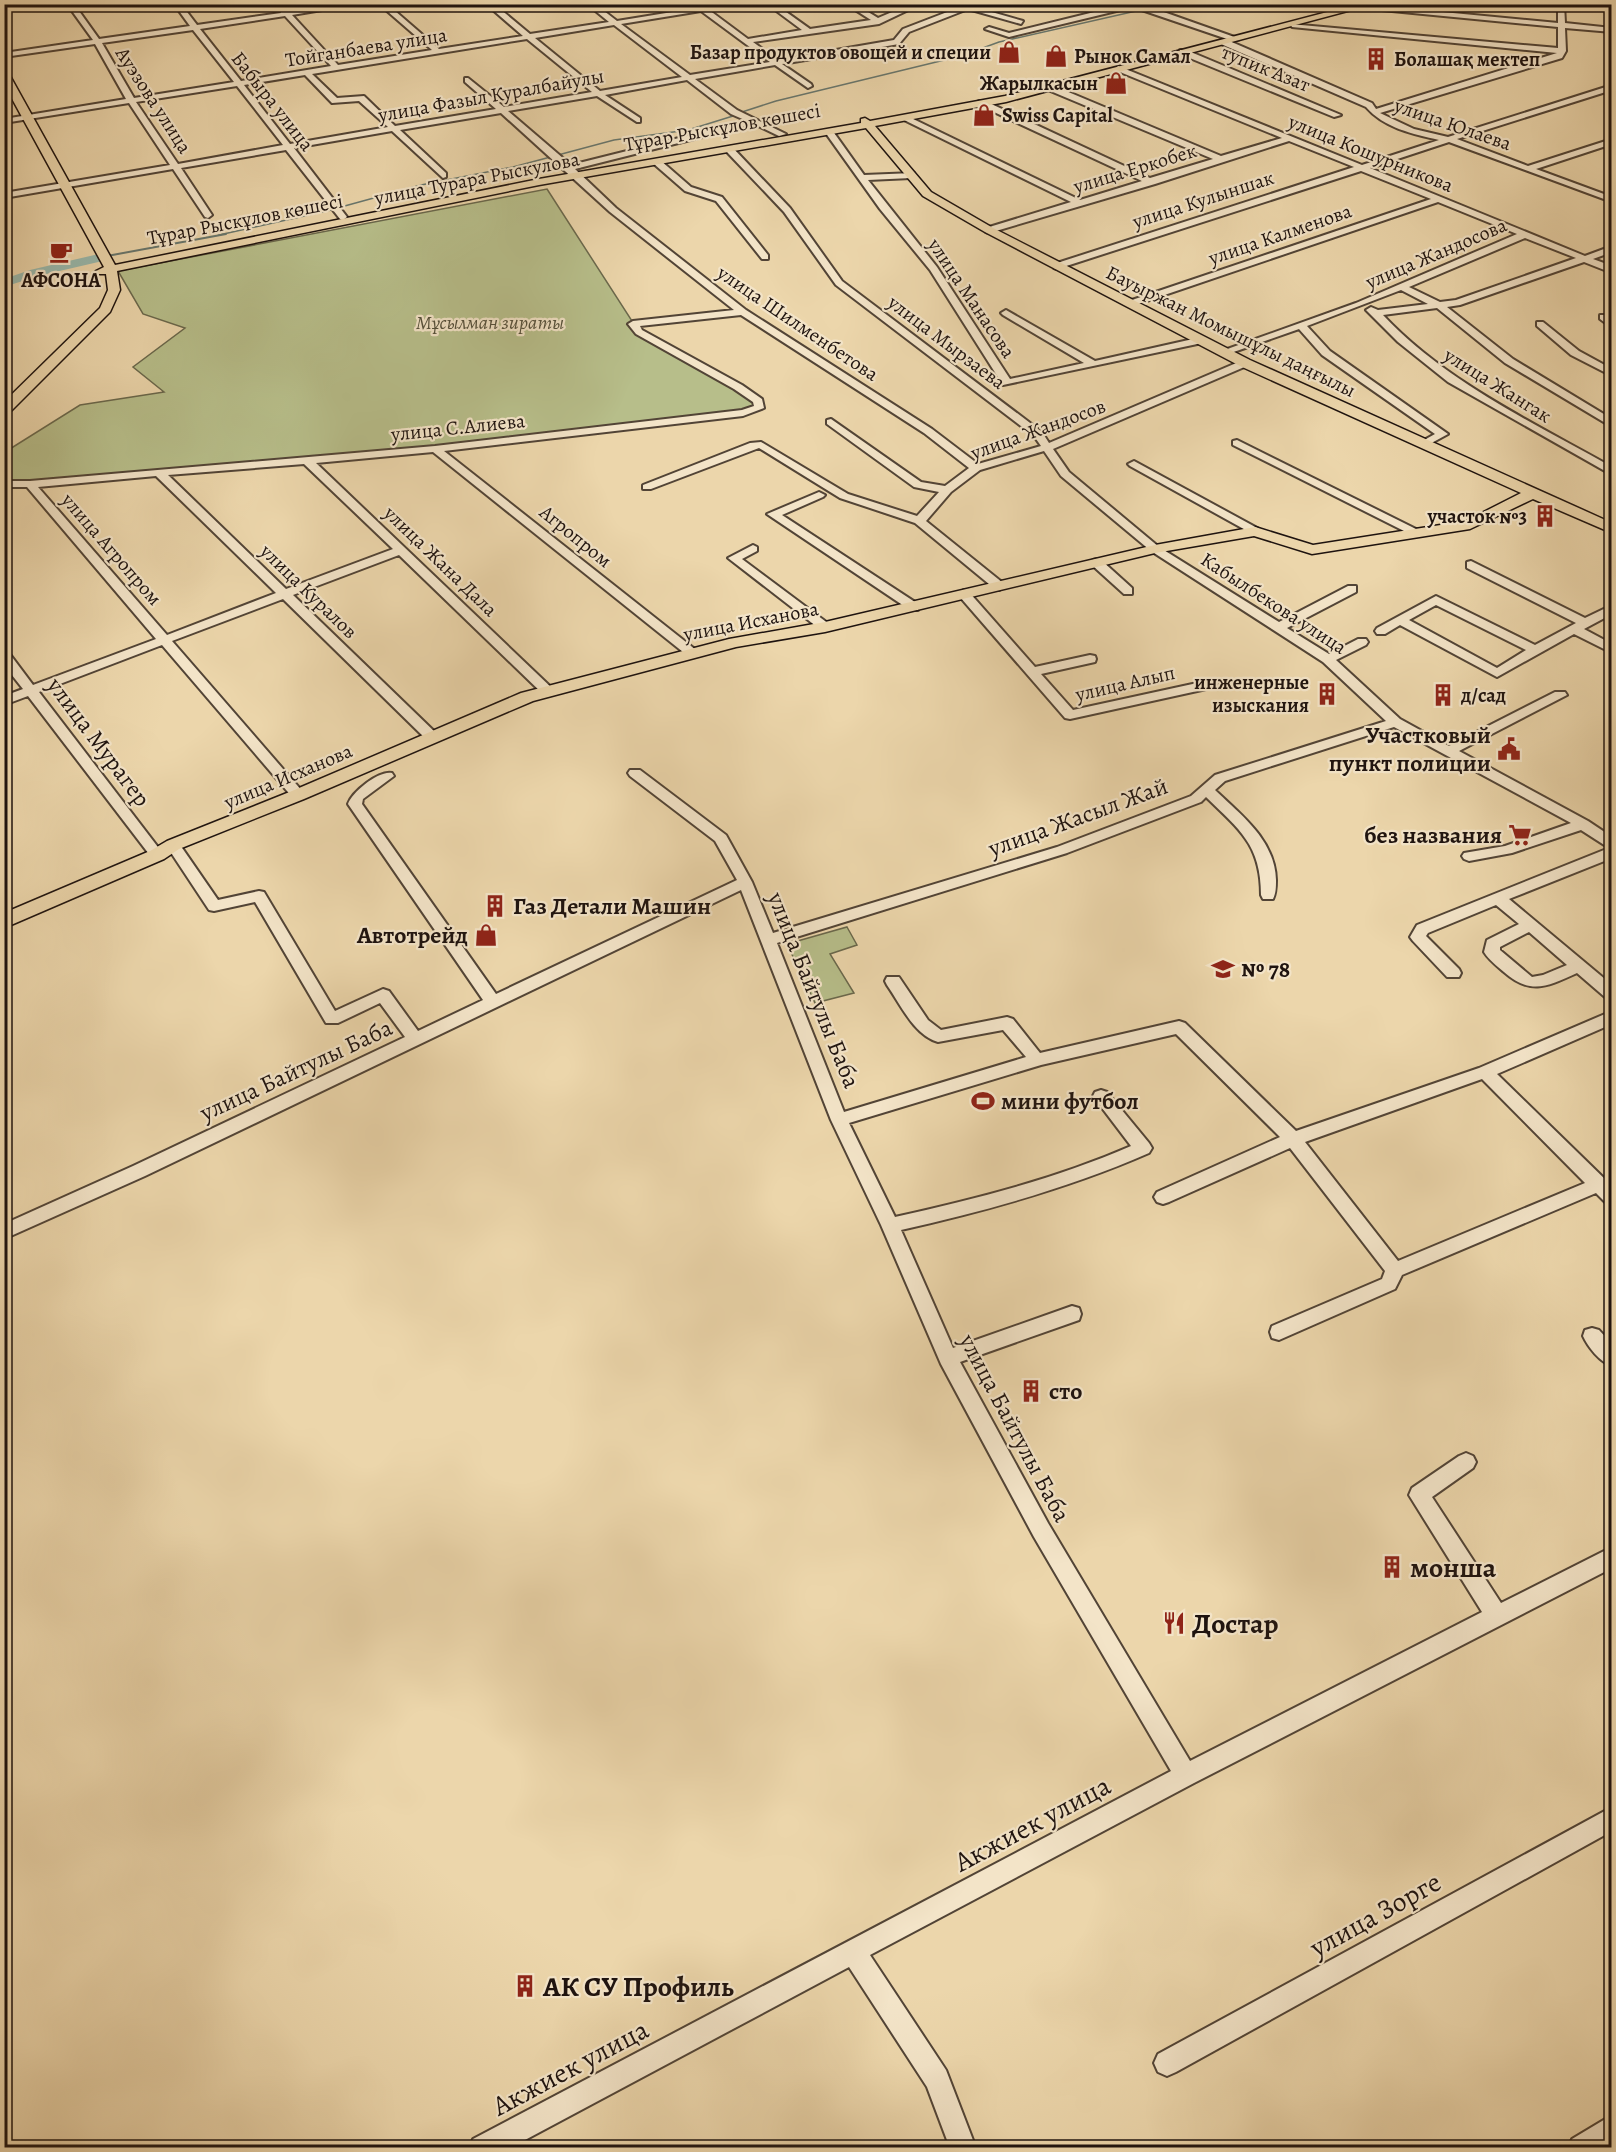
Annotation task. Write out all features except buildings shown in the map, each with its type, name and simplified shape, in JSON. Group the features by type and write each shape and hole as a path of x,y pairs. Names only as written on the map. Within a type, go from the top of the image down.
{"main road":[{"name":"Тұрар Рыскұлов көшесі","path":"753,146 1051,87 1183,52 1347,4"},
{"name":"Тұрар Рыскұлов көшесі","path":"102,263 782,134 904,118 982,103 1366,5"},
{"path":"4,74 24,118 62,186 114,290 106,309 4,410"},
{"path":"4,90 24,118"},
{"name":"Бауыржан Момышұлы даңғылы","path":"867,123 927,194 989,230 1245,363 1611,529"},
{"name":"улица Турара Рыскулова","path":"102,263 573,172 657,162 753,146"},
{"path":"4,398 97,309 105,291 102,263"},
{"name":"улица Исханова","path":"5,920 157,855 173,845 298,795 527,697 735,642 825,627 1155,549 1255,531 1312,550 1470,525 1533,492"}],"street":[{"name":"Ауэзова улица","path":"70,4 98,42 132,102 178,167 208,215"},
{"name":"Бабыра улица","path":"177,4 343,217"},
{"path":"278,4 337,69"},
{"path":"4,55 355,4"},
{"path":"382,4 438,52"},
{"path":"489,4 600,95 637,120"},
{"path":"590,4 688,79 753,122 782,134"},
{"name":"Тойганбаева улица","path":"4,121 616,24 700,7 733,4"},
{"path":"770,4 808,31"},
{"path":"849,4 886,24"},
{"path":"747,41 877,21 918,4"},
{"path":"1375,112 1559,56 1563,51 1561,4"},
{"path":"989,29 1009,35 1134,5"},
{"name":"улица Юлаева","path":"1134,5 1229,39 1369,105 1378,116 1411,131 1446,140 1529,168 1611,200"},
{"path":"1366,5 1611,30"},
{"path":"972,6 1021,22"},
{"name":"улица Фазыл Куралбайулы","path":"4,196 600,95 896,42 906,31 972,6"},
{"path":"700,7 808,86"},
{"path":"1292,25 1563,51"},
{"path":"896,28 906,31"},
{"name":"тупик Азат","path":"1183,52 1337,115"},
{"name":"улица Кошурникова","path":"1118,68 1611,270"},
{"path":"308,74 334,101 361,98 443,175"},
{"name":"улица Шилменбетова","path":"468,80 613,210 743,312 928,431 976,468"},
{"path":"1051,87 1223,160"},
{"path":"1446,140 1611,87"},
{"path":"982,103 1152,182"},
{"path":"362,109 372,108"},
{"path":"904,118 1080,203"},
{"path":"573,172 753,122"},
{"name":"улица Манасова","path":"829,132 861,178 934,268 1007,383 1202,340"},
{"name":"улица Еркобек","path":"989,230 1290,138"},
{"name":"улица Кулыншак","path":"1057,266 1446,140"},
{"path":"1529,168 1611,141"},
{"name":"улица Мырзаева","path":"729,150 787,210 839,283 1038,434 1065,474 1155,549"},
{"path":"657,162 688,189 719,199 765,257"},
{"path":"861,178 911,175"},
{"name":"улица Калменова","path":"1132,303 1439,199"},
{"name":"улица Жандосова","path":"1224,352 1359,305 1526,234"},
{"name":"улица Жандосова","path":"1359,305 1376,313 1457,303 1611,249"},
{"path":"1402,287 1440,306 1509,361 1611,423"},
{"name":"улица С.Алиева","path":"4,484 30,484 435,449 732,415 759,408 758,401 738,387 639,332 633,324 743,312"},
{"name":"улица Жангак","path":"1376,313 1401,340 1452,380 1611,472"},
{"path":"1006,314 1093,364"},
{"path":"1603,317 1611,324"},
{"path":"1540,324 1575,353 1611,373"},
{"path":"1302,326 1326,353 1443,434 1422,444"},
{"name":"улица Жандосов","path":"919,521 947,489 976,468 1048,447 1245,363"},
{"path":"980,390 1007,383"},
{"path":"831,422 918,485 947,489"},
{"path":"1237,443 1416,533"},
{"path":"647,487 754,445 761,445 844,496 919,521 999,586"},
{"name":"Агропром","path":"435,449 692,653"},
{"name":"улица Жана Дала","path":"306,459 548,692"},
{"path":"1134,464 1255,531"},
{"name":"улица Куралов","path":"159,472 432,737"},
{"name":"улица Агропром","path":"30,484 298,795"},
{"path":"918,485 922,495 933,506"},
{"path":"819,495 773,514 914,607"},
{"path":"753,549 734,558 825,627"},
{"name":"Кабылбекова улица","path":"1155,549 1329,659 1395,722 1583,824 1611,844"},
{"name":"улица Агропром","path":"4,700 401,550"},
{"path":"1097,563 1128,591"},
{"path":"1472,565 1580,626 1611,649"},
{"path":"1279,627 1352,589"},
{"name":"улица Алып","path":"964,594 1070,716 1211,684"},
{"path":"1381,631 1436,600 1535,650"},
{"path":"1399,620 1497,674 1535,650 1611,609"},
{"path":"1329,659 1362,642"},
{"name":"улица Мурагер","path":"4,656 157,855"},
{"name":"улица Алып","path":"1031,672 1090,659"},
{"path":"1449,751 1560,695"},
{"name":"улица Жасыл Жай","path":"769,940 1062,850 1196,799 1220,778 1395,722"},
{"path":"635,773 721,838 745,882"},
{"path":"387,776 357,797 355,804 493,1002"},
{"path":"1208,790 1260,842 1269,877 1268,895"},
{"path":"1469,856 1507,850 1583,824"},
{"path":"173,845 214,906 259,896 332,1019 383,995 415,1039"},
{"path":"1453,973 1418,937 1422,929 1611,852"},
{"name":"улица Байтулы Баба","path":"4,1232 745,882 839,1120 890,1225 948,1358 1046,1540 1186,1775"},
{"path":"1498,898 1611,994"},
{"path":"1530,925 1490,947 1492,952 1521,980 1537,984 1579,966"},
{"path":"893,981 922,1024 938,1036 1007,1023 1037,1060"},
{"path":"1163,1197 1293,1139 1485,1072 1611,1017"},
{"path":"839,1120 1037,1060 1179,1027 1293,1139 1395,1270"},
{"path":"1485,1072 1611,1198"},
{"path":"890,1225 978,1206 1105,1166 1143,1148 1101,1096"},
{"path":"1279,1332 1389,1284 1395,1270 1598,1185"},
{"path":"948,1358 1072,1314"},
{"path":"1592,1336 1611,1358"},
{"path":"1466,1462 1419,1495 1497,1616"},
{"name":"Акжиек улица","path":"482,2148 1186,1775 1611,1557"},
{"name":"улица Зорге","path":"1167,2063 1611,1818"},
{"path":"853,1951 937,2079 963,2148"},
{"path":"1581,2148 1611,2128"}],"green space":[{"name":"Мұсылман зираты","path":"547,189 639,332 758,401 743,413 435,449 5,484 5,452 80,405 164,392 133,367 185,328 143,314 118,271"},
{"path":"847,927 857,945 830,954 854,993 815,1003 787,944"}],"waterway":[{"path":"742,112 776,101 961,56 999,42 1167,4"},
{"path":"341,207 421,185 513,167 614,140 688,130 733,116"},
{"path":"219,235 331,210"},
{"path":"107,256 226,234"},
{"path":"4,283 34,273 103,257"}],"place":[{"name":"Базар продуктов овощей и специи","path":"1009,52"},
{"name":"Рынок Самал","path":"1056,56"},
{"name":"Болашақ мектеп","path":"1376,59"},
{"name":"Жарылкасын","path":"1116,83"},
{"name":"Swiss Capital","path":"984,115"},
{"name":"АФСОНА","path":"61,252"},
{"name":"участок №3","path":"1545,516"},
{"name":"инженерные изыскания","path":"1327,694"},
{"name":"д/сад","path":"1443,695"},
{"name":"Участковый пункт полиции","path":"1509,749"},
{"name":"без названия","path":"1520,835"},
{"name":"Газ Детали Машин","path":"495,906"},
{"name":"Автотрейд","path":"486,935"},
{"name":"№ 78","path":"1223,969"},
{"name":"мини футбол","path":"983,1101"},
{"name":"сто","path":"1031,1391"},
{"name":"монша","path":"1392,1567"},
{"name":"Достар","path":"1174,1623"},
{"name":"АК СУ Профиль","path":"525,1986"}]}
